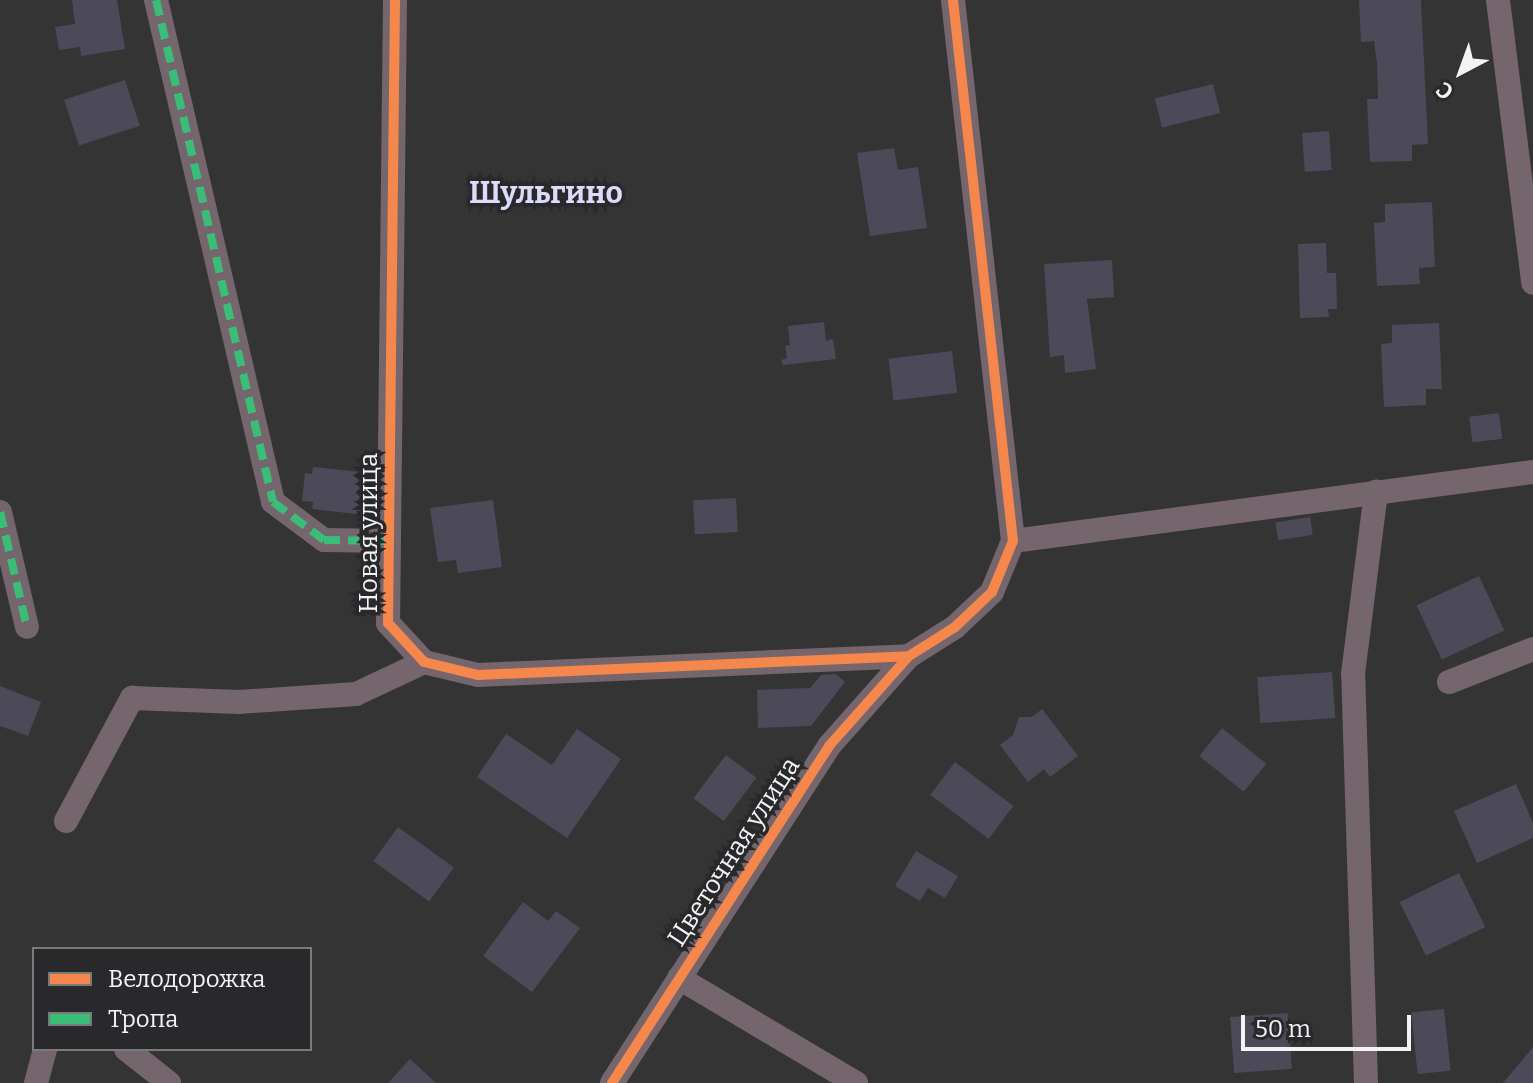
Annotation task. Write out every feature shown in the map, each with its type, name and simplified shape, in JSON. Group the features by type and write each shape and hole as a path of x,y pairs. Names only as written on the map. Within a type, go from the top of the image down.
{"street":[{"path":"156,0 273,502 324,540 389,541"},
{"name":"Новая улица","path":"395,0 388,623 424,662"},
{"path":"66,821 132,698 239,702 356,694 424,662 478,675 909,656 955,627 992,592 1013,541 953,0"},
{"path":"1498,0 1533,283"},
{"path":"1013,541 1533,472"},
{"path":"1366,1083 1353,674 1376,491"},
{"path":"0,512 27,627"},
{"path":"1449,682 1533,649"},
{"name":"Цветочная улица","path":"612,1083 829,746 909,656"},
{"path":"679,978 856,1083"},
{"path":"36,1083 44,1051"},
{"path":"129,1051 169,1083"}],"building":[{"path":"72,0 117,0 125,49 81,56 80,47 59,50 55,27 75,24"},
{"path":"1359,0 1421,0 1428,144 1412,145 1412,161 1370,162 1367,99 1378,99 1377,63 1374,41 1361,42"},
{"path":"125,80 140,126 79,145 64,100"},
{"path":"1213,84 1220,113 1162,128 1155,99"},
{"path":"1329,131 1332,170 1305,172 1302,133"},
{"path":"894,148 898,170 918,167 927,228 870,236 857,153"},
{"path":"1432,202 1435,267 1419,268 1420,284 1377,286 1374,223 1385,222 1385,204"},
{"path":"1326,243 1327,273 1336,273 1337,309 1328,309 1329,317 1300,318 1298,244"},
{"path":"1112,260 1114,297 1087,299 1096,369 1065,373 1064,355 1050,357 1044,264"},
{"path":"824,322 826,341 833,339 836,359 783,365 781,360 787,358 785,346 790,345 788,326"},
{"path":"1439,323 1442,389 1426,389 1426,405 1384,407 1381,344 1392,343 1392,325"},
{"path":"952,351 957,393 894,400 888,359"},
{"path":"1499,413 1502,439 1472,442 1469,417"},
{"path":"313,467 370,473 365,515 312,509 313,502 302,501 305,473 312,474"},
{"path":"736,498 738,532 695,534 693,500"},
{"path":"493,500 502,567 458,573 456,560 438,562 430,508"},
{"path":"1310,517 1313,535 1278,540 1275,522"},
{"path":"1479,576 1504,630 1442,660 1416,605"},
{"path":"1332,672 1335,718 1260,723 1257,677"},
{"path":"836,674 845,682 811,726 758,728 757,690 810,688 821,675"},
{"path":"0,686 41,702 28,736 0,726"},
{"path":"1042,709 1078,756 1050,777 1044,769 1028,782 1000,745 1013,735 1019,717 1032,717"},
{"path":"1222,728 1266,764 1244,792 1199,756"},
{"path":"577,729 621,759 567,838 477,777 506,734 552,765"},
{"path":"726,755 756,778 724,821 694,798"},
{"path":"955,762 1013,806 989,839 930,795"},
{"path":"1516,784 1533,823 1533,838 1477,863 1454,811"},
{"path":"398,827 454,868 429,902 373,861"},
{"path":"916,851 958,876 945,898 928,888 920,901 895,886"},
{"path":"1459,873 1485,927 1426,956 1400,902"},
{"path":"523,902 548,921 556,911 580,928 532,992 483,956"},
{"path":"1444,1009 1450,1071 1418,1074 1411,1012"},
{"path":"1288,1013 1292,1069 1234,1073 1230,1017"},
{"path":"1533,1047 1533,1083 1503,1083"},
{"path":"410,1059 436,1083 388,1083"}],"marked path":[{"path":"156,0 273,502 324,540 389,541"},
{"path":"0,512 27,627"}],"cycle path":[{"path":"395,0 388,623 424,662 478,675 909,656"},
{"path":"612,1083 829,746 909,656 955,627 992,592 1013,541 953,0"}],"district":[{"name":"Шульгино","path":"546,193"}]}
